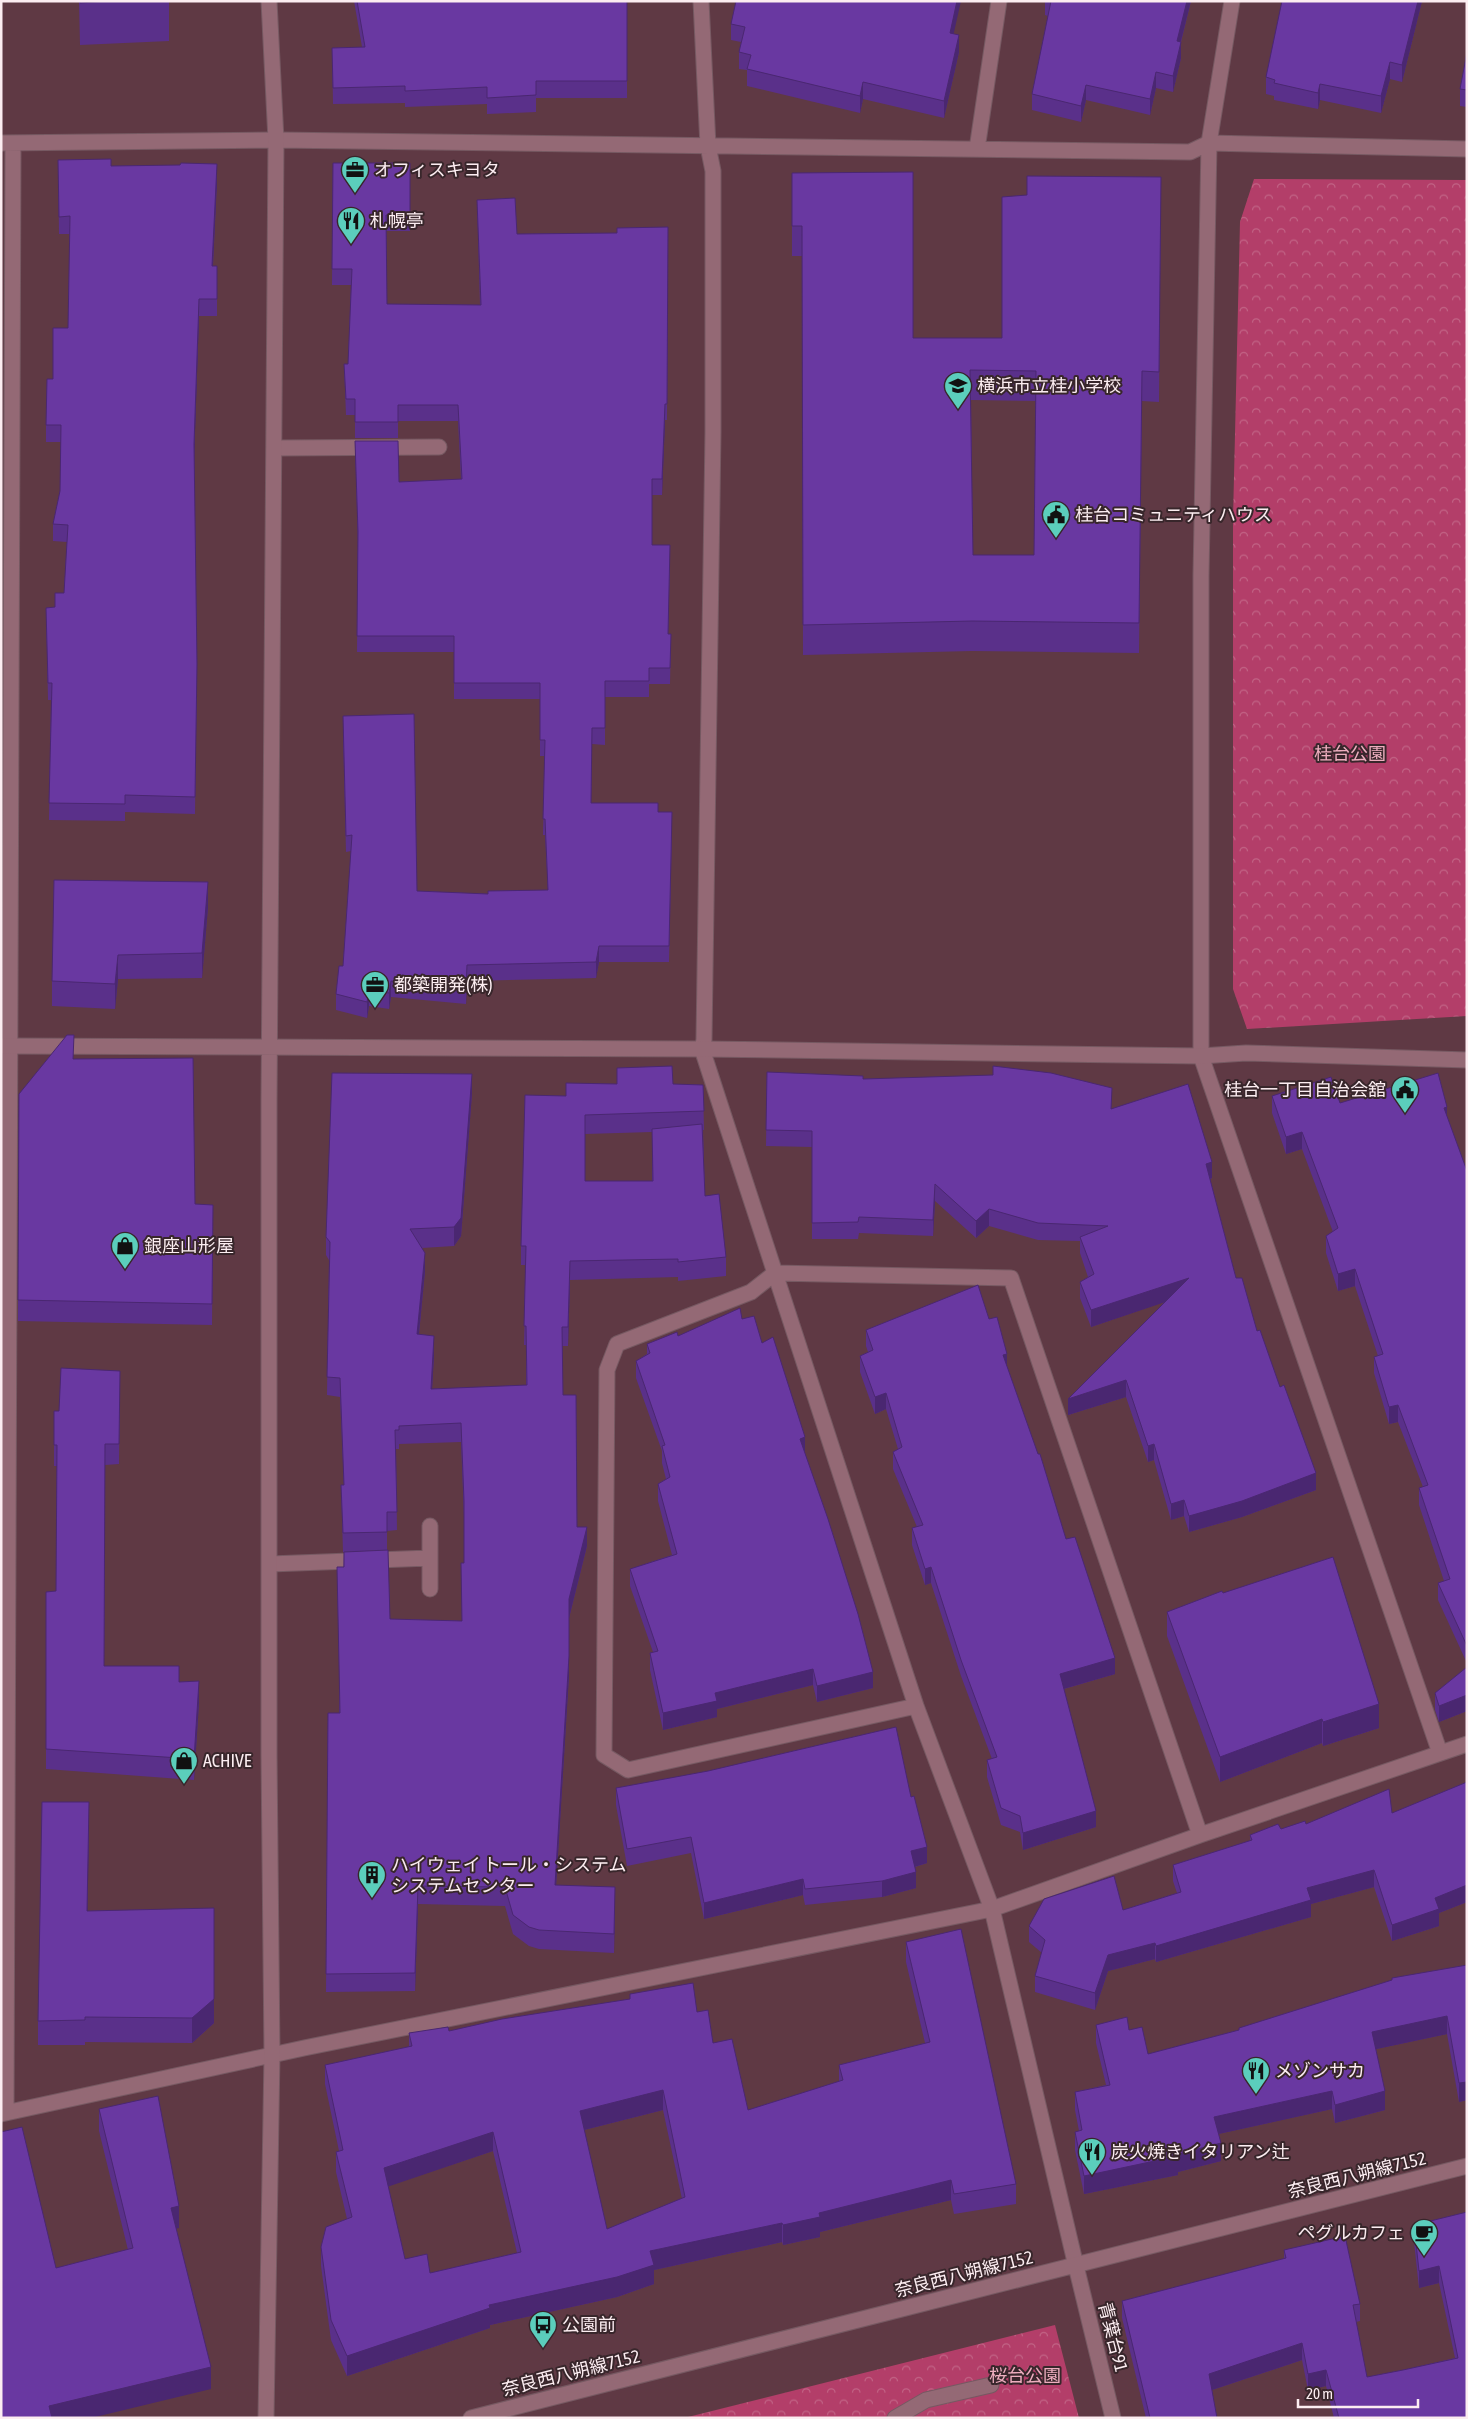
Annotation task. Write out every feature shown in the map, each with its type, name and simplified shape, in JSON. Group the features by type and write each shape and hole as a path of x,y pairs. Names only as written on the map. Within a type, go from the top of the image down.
{"street":[{"path":"266,2418 272,2054 269,1755 270,1049 276,140 269,1"},
{"path":"701,1 708,146 713,170 713,432 704,1040 702,1049"},
{"path":"977,149 999,1"},
{"path":"1232,1 1208,143 1201,586 1201,1056 1440,1753"},
{"path":"1467,148 1208,143 1190,152 276,140 7,143 3,2114 272,2054 992,1909 1200,1835 1467,1744"},
{"path":"275,448 439,447"},
{"path":"6,1046 270,1049 702,1049 1201,1056 1246,1053 1467,1060"},
{"name":"青葉台91","path":"702,1049 916,1706 992,1909 1113,2418"},
{"path":"916,1706 628,1770 604,1755 607,1370 617,1344 751,1292 775,1273 1011,1278 1200,1835"},
{"path":"430,1526 430,1589"},
{"path":"270,1564 430,1558"},
{"name":"奈良西八朔線7152","path":"471,2418 1467,2166"},
{"path":"895,2418 926,2400 991,2385"}],"green space":[{"name":"桂台公園","path":"1254,179 1467,180 1467,1016 1247,1029 1233,989 1233,519 1240,222"},
{"name":"桜台公園","path":"1055,2325 1079,2418 684,2418"}],"building":[{"path":"80,1 107,1 80,3"},
{"path":"357,1 627,1 627,81 536,81 536,95 487,98 487,87 405,91 405,86 333,88 332,48 365,47"},
{"path":"736,1 957,1 950,33 959,35 944,101 863,82 860,96 747,69 751,55 739,52 745,27 731,24"},
{"path":"1051,1 1187,1 1177,41 1181,42 1173,76 1156,72 1150,99 1086,85 1081,106 1032,94"},
{"path":"1282,1 1418,1 1402,65 1390,62 1381,96 1320,84 1318,93 1274,83 1275,80 1266,77"},
{"path":"1467,52 1467,90 1460,89"},
{"path":"111,159 111,166 180,165 181,163 217,164 212,266 217,266 217,299 199,299 194,444 197,664 195,797 125,795 125,804 49,803 52,683 48,683 46,608 55,607 55,593 64,593 68,525 53,524 60,491 61,425 46,425 47,379 53,379 53,328 68,328 70,216 59,217 58,160"},
{"path":"333,163 410,163 410,215 386,215 387,304 481,305 477,200 515,198 517,234 617,233 617,228 668,227 667,404 665,404 662,479 652,479 652,545 670,545 668,634 671,634 670,668 649,668 649,681 605,681 605,728 592,728 591,803 658,803 658,812 672,812 669,946 599,946 596,962 467,965 466,988 391,981 389,993 369,990 367,1002 336,994 339,966 343,966 352,835 346,836 343,716 414,714 417,891 488,894 488,891 548,890 545,819 543,819 545,740 540,740 540,683 454,683 454,636 357,636 358,532 355,441 398,441 399,482 462,479 458,405 398,405 398,422 355,422 355,399 346,399 344,364 348,364 352,269 332,269"},
{"path":"913,172 913,338 1002,338 1002,197 1027,195 1027,176 1161,177 1159,372 1142,371 1139,623 972,621 803,625 802,226 792,226 792,173","holes":["970,370 1036,371 1034,555 973,555"]},
{"path":"54,880 208,882 202,953 118,955 115,984 52,981"},
{"path":"67,1035 74,1035 73,1059 193,1058 195,1204 213,1205 212,1304 18,1300 19,1094"},
{"path":"672,1066 673,1084 703,1085 704,1111 585,1115 585,1181 653,1181 652,1129 702,1124 705,1196 719,1194 726,1257 678,1262 678,1259 570,1261 568,1327 562,1327 563,1395 576,1395 577,1527 587,1527 569,1599 569,1656 555,1885 615,1887 614,1934 539,1930 529,1927 513,1915 505,1887 418,1886 415,1973 326,1974 328,1713 340,1713 337,1567 344,1567 344,1552 388,1550 390,1619 462,1621 461,1563 464,1563 461,1423 399,1426 399,1430 395,1430 397,1512 387,1512 387,1532 343,1533 341,1485 344,1485 340,1378 327,1377 330,1242 326,1237 332,1073 472,1074 461,1218 454,1227 410,1229 425,1253 417,1334 434,1336 431,1389 527,1385 526,1326 524,1326 526,1246 521,1246 525,1095 566,1096 566,1083 617,1084 617,1068"},
{"path":"993,1066 1051,1073 1112,1088 1111,1109 1188,1084 1212,1162 1206,1164 1236,1278 1242,1278 1257,1331 1260,1330 1280,1387 1284,1385 1316,1473 1242,1501 1189,1516 1184,1500 1171,1504 1154,1444 1148,1446 1126,1380 1068,1399 1189,1278 1091,1310 1080,1282 1094,1274 1080,1237 1108,1226 1038,1223 989,1209 976,1221 935,1184 933,1220 859,1217 858,1222 812,1223 812,1131 766,1130 767,1072 863,1076 863,1079 993,1075"},
{"path":"1438,1073 1447,1107 1444,1108 1467,1171 1467,1646 1438,1583 1450,1579 1419,1488 1428,1485 1398,1405 1389,1407 1374,1357 1383,1354 1355,1269 1338,1274 1326,1236 1338,1228 1302,1132 1286,1137 1272,1096 1331,1077 1340,1103"},
{"path":"978,1285 989,1319 997,1317 1007,1354 1003,1355 1038,1454 1040,1454 1066,1539 1075,1537 1115,1658 1060,1674 1096,1811 1023,1833 1020,1816 1001,1808 987,1760 997,1757 961,1660 931,1567 925,1569 912,1528 923,1525 893,1452 902,1447 886,1393 875,1397 860,1356 873,1350 866,1330"},
{"path":"740,1308 742,1319 754,1316 762,1343 773,1337 805,1437 800,1439 858,1614 873,1672 817,1686 813,1669 715,1693 717,1701 663,1713 650,1653 658,1651 630,1569 677,1554 658,1484 670,1477 662,1446 665,1445 636,1361 650,1353 647,1344 677,1332 678,1336"},
{"path":"61,1368 120,1371 119,1444 105,1444 104,1666 179,1666 179,1682 199,1681 194,1759 46,1749 46,1592 56,1591 57,1445 54,1445 54,1411 59,1411"},
{"path":"1333,1557 1379,1704 1323,1722 1322,1719 1220,1757 1167,1612 1222,1591 1223,1593"},
{"path":"1467,1667 1467,1695 1439,1706 1435,1693"},
{"path":"896,1727 911,1797 914,1796 927,1847 911,1851 916,1872 882,1881 805,1889 803,1879 704,1903 691,1837 627,1849 616,1788 708,1771"},
{"path":"1467,1782 1467,1885 1435,1898 1439,1909 1392,1925 1374,1870 1307,1888 1311,1900 1156,1946 1155,1943 1108,1955 1095,1993 1035,1976 1045,1940 1029,1926 1044,1899 1114,1876 1123,1910 1181,1892 1173,1865 1252,1840 1250,1835 1278,1824 1281,1829 1305,1821 1306,1824 1389,1789 1392,1813"},
{"path":"42,1802 89,1802 87,1911 214,1908 214,1999 192,2018 85,2017 85,2020 38,2021"},
{"path":"961,1929 1016,2184 954,2194 951,2180 819,2213 820,2217 783,2225 782,2223 650,2251 654,2265 617,2277 489,2305 490,2308 347,2356 331,2320 321,2247 326,2227 352,2217 336,2152 343,2150 325,2065 412,2046 409,2033 448,2027 449,2031 502,2019 630,1999 630,1994 693,1983 697,2012 708,2010 713,2043 732,2039 748,2110 843,2080 839,2065 930,2042 906,1942","holes":["663,2090 685,2197 607,2229 580,2111","493,2132 521,2252 430,2273 427,2254 405,2259 384,2168"]},
{"path":"1467,1965 1467,2082 1459,2083 1447,2016 1372,2032 1385,2091 1335,2105 1332,2091 1214,2117 1221,2143 1178,2154 1178,2156 1084,2176 1075,2132 1082,2130 1075,2092 1110,2085 1096,2025 1127,2017 1129,2030 1142,2027 1148,2054 1239,2030 1239,2028 1392,1980 1392,1978"},
{"path":"158,2096 179,2206 171,2208 211,2367 49,2406 52,2418 1,2418 1,2132 22,2127 56,2268 133,2248 99,2109"},
{"path":"1467,2212 1467,2418 1339,2418 1326,2370 1308,2374 1302,2343 1209,2374 1217,2418 1150,2418 1122,2301 1286,2258 1284,2250 1345,2236 1360,2304 1353,2305 1367,2377 1458,2358 1439,2266 1419,2271 1414,2225"}],"place":[{"name":"オフィスキヨタ","path":"355,194"},
{"name":"札幌亭","path":"351,245"},
{"name":"横浜市立桂小学校","path":"958,410"},
{"name":"桂台コミュニティハウス","path":"1056,539"},
{"name":"都築開発(株)","path":"375,1009"},
{"name":"桂台一丁目自治会舘","path":"1405,1114"},
{"name":"銀座山形屋","path":"125,1270"},
{"name":"ACHIVE","path":"184,1785"},
{"name":"ハイウェイ トール・システム システムセンター","path":"372,1899"},
{"name":"メゾンサカ","path":"1256,2095"},
{"name":"炭火焼きイタリアン辻","path":"1092,2176"},
{"name":"ペグルカフェ","path":"1424,2257"},
{"name":"公園前","path":"543,2349"}]}
